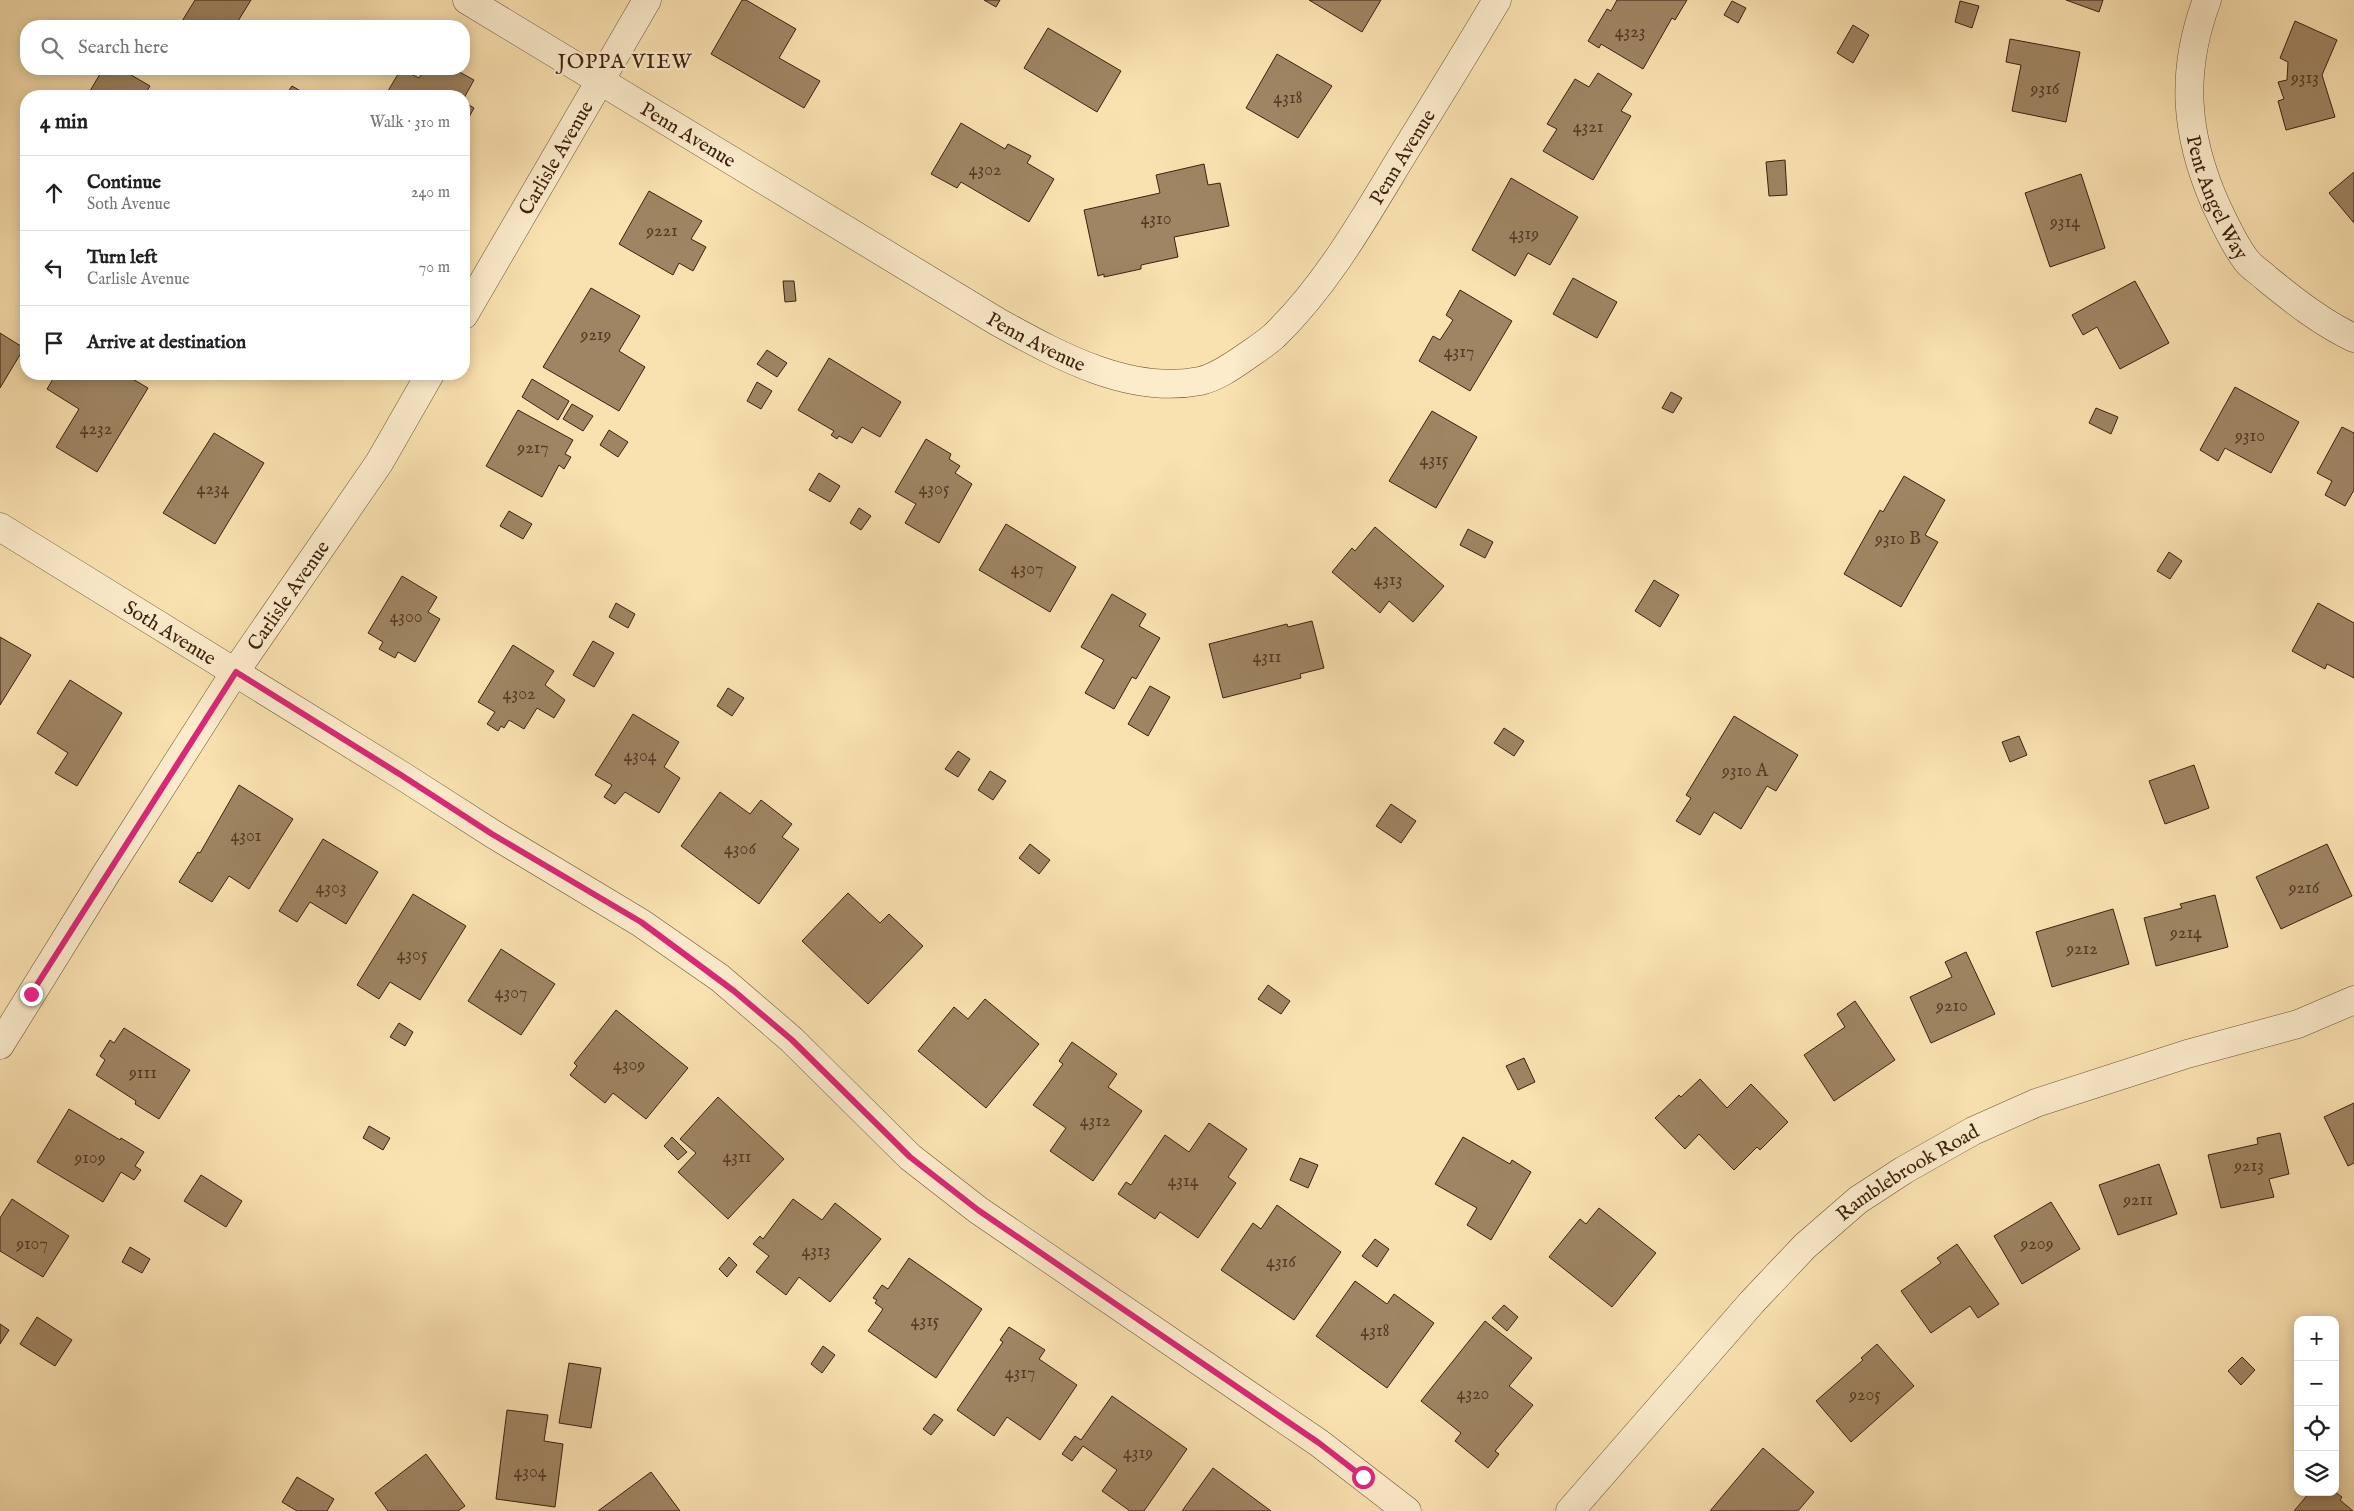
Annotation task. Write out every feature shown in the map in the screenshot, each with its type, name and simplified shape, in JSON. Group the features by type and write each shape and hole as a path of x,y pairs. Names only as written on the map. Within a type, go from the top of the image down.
{"street":[{"name":"Penn Avenue","path":"468,0 998,322 1048,350 1088,367 1160,384 1201,380 1231,367 1273,337 1320,285 1389,177 1497,0"},
{"name":"Carlisle Avenue","path":"470,305 599,79 647,0"},
{"name":"Pent Angel Way","path":"2208,0 2196,34 2191,59 2188,95 2193,140 2202,173 2223,221 2247,261 2296,302 2354,338"},
{"name":"Carlisle Avenue","path":"0,1045 104,877 236,672 379,463 427,380"},
{"name":"Soth Avenue","path":"0,527 236,672 501,839 641,922 712,973 792,1040 910,1157 971,1204 1319,1443 1406,1511"},
{"name":"Ramblebrook Road","path":"1570,1511 1752,1302 1805,1246 1858,1200 1904,1170 1973,1132 2036,1103 2187,1054 2298,1024 2354,1000"}],"building":[{"path":"195,0 251,0 239,20 183,20"},
{"path":"742,0 746,0 796,29 779,58 820,81 804,108 711,54"},
{"path":"984,0 1000,0 996,7"},
{"path":"1309,0 1381,0 1362,32"},
{"path":"1617,0 1687,0 1675,20 1672,18 1643,69 1601,44 1599,48 1588,41 1607,9 1611,11"},
{"path":"2066,0 2103,0 2099,12"},
{"path":"1732,1 1746,8 1738,23 1724,15"},
{"path":"1960,1 1979,6 1972,28 1955,22"},
{"path":"2295,21 2337,40 2322,75 2335,117 2286,130 2278,101 2284,99 2278,82 2287,80 2288,62 2280,58"},
{"path":"1853,25 1869,35 1853,63 1837,53"},
{"path":"1048,28 1121,71 1097,112 1024,68"},
{"path":"2010,39 2080,52 2066,122 2012,111 2021,65 2006,62"},
{"path":"1277,54 1332,86 1298,138 1246,108"},
{"path":"1598,73 1632,94 1621,111 1631,116 1593,180 1543,151 1557,129 1547,124 1575,79 1589,87"},
{"path":"99,75 131,75 150,86 148,90 91,90"},
{"path":"397,75 413,75 419,78 421,75 465,75 474,80 468,90 389,90"},
{"path":"292,86 299,90 289,90"},
{"path":"470,106 474,108 470,115"},
{"path":"961,123 1005,149 1008,144 1031,156 1027,163 1054,179 1029,222 961,182 957,188 931,174"},
{"path":"1785,160 1787,195 1769,196 1766,162"},
{"path":"1204,164 1208,185 1220,183 1229,226 1174,237 1178,257 1141,265 1141,269 1104,277 1104,274 1098,276 1084,210 1160,193 1156,175"},
{"path":"2354,172 2354,223 2329,193"},
{"path":"2081,174 2105,248 2050,267 2025,193"},
{"path":"1511,178 1578,217 1550,265 1528,253 1515,276 1472,250"},
{"path":"649,191 702,221 691,239 706,247 693,271 679,263 673,275 619,244"},
{"path":"1573,278 1617,302 1597,338 1553,314"},
{"path":"783,281 794,281 796,301 785,302"},
{"path":"2135,281 2169,343 2120,369 2097,327 2083,335 2072,315"},
{"path":"591,288 640,316 619,351 645,367 619,411 543,367"},
{"path":"1460,290 1512,321 1470,391 1419,361 1433,336 1440,340 1453,320 1446,315"},
{"path":"0,333 20,346 20,355 0,388"},
{"path":"767,350 787,363 777,377 757,364"},
{"path":"829,358 901,402 880,437 862,427 852,443 839,436 837,439 831,435 834,431 798,410"},
{"path":"532,379 569,401 558,420 522,397"},
{"path":"52,380 134,380 148,388 97,472 56,447 79,409 47,389"},
{"path":"757,382 772,391 761,409 747,401"},
{"path":"2235,387 2299,422 2271,473 2225,448 2218,461 2200,450"},
{"path":"1671,392 1682,398 1673,413 1662,408"},
{"path":"572,404 593,416 583,431 563,419"},
{"path":"2096,408 2118,417 2111,434 2089,423"},
{"path":"518,410 573,440 565,454 571,457 564,469 559,465 542,497 486,466"},
{"path":"1432,411 1477,437 1436,508 1389,481"},
{"path":"2342,427 2354,433 2354,490 2345,506 2325,495 2332,481 2317,473"},
{"path":"609,430 628,442 618,457 600,445"},
{"path":"214,433 264,463 215,544 163,513"},
{"path":"926,439 951,454 949,459 960,466 955,473 972,484 939,543 905,523 916,504 895,492"},
{"path":"819,473 840,486 830,502 809,490"},
{"path":"1904,476 1945,500 1925,535 1938,542 1901,607 1844,574 1880,510 1883,512"},
{"path":"859,508 871,516 861,530 850,523"},
{"path":"509,511 532,524 523,539 500,526"},
{"path":"1006,524 1076,567 1050,612 979,570"},
{"path":"1375,527 1444,586 1413,622 1389,601 1380,613 1332,572 1352,548 1355,551"},
{"path":"1468,529 1493,542 1485,558 1460,545"},
{"path":"2169,552 2182,561 2170,579 2157,571"},
{"path":"402,576 437,597 428,612 440,619 415,662 398,652 395,658 379,649 383,642 368,633"},
{"path":"1654,580 1679,595 1660,627 1635,611"},
{"path":"1112,594 1146,614 1139,626 1160,638 1136,679 1132,677 1114,709 1085,693 1104,660 1081,647"},
{"path":"616,603 635,614 628,628 609,617"},
{"path":"2318,603 2354,623 2354,678 2327,664 2325,669 2292,651"},
{"path":"1312,621 1324,668 1300,674 1301,678 1223,698 1209,644 1287,624 1288,627"},
{"path":"0,637 31,655 0,705"},
{"path":"593,641 614,653 594,687 573,675"},
{"path":"513,645 554,671 545,685 565,700 554,718 537,708 524,729 509,720 504,728 501,726 498,731 487,724 495,712 478,702"},
{"path":"70,680 122,713 77,786 55,773 68,753 37,733"},
{"path":"1150,686 1170,697 1148,736 1128,724"},
{"path":"728,688 744,698 732,716 717,706"},
{"path":"633,714 679,742 664,767 680,778 659,813 625,792 615,804 604,797 612,785 595,775"},
{"path":"1734,716 1798,755 1776,791 1767,786 1741,829 1714,812 1700,835 1676,821 1691,798 1686,795"},
{"path":"1504,728 1524,741 1514,756 1494,743"},
{"path":"2019,736 2027,755 2010,762 2002,742"},
{"path":"958,751 970,759 958,777 945,769"},
{"path":"2194,765 2209,808 2165,824 2149,781"},
{"path":"990,771 1006,781 993,800 978,790"},
{"path":"239,785 293,819 249,889 229,876 212,902 179,882 198,852 200,853"},
{"path":"720,792 750,814 761,800 792,824 782,837 799,849 759,904 681,846"},
{"path":"1391,804 1416,821 1401,843 1376,826"},
{"path":"323,839 378,872 346,924 310,902 297,922 279,911"},
{"path":"1030,844 1050,860 1039,874 1019,858"},
{"path":"2327,844 2352,896 2281,929 2256,877"},
{"path":"848,893 880,923 889,914 923,946 868,1004 802,941"},
{"path":"413,894 466,926 420,1000 390,982 379,999 357,985"},
{"path":"2215,895 2228,947 2156,966 2144,918 2182,908 2180,904"},
{"path":"2113,909 2129,964 2052,987 2036,932"},
{"path":"501,949 555,984 521,1035 468,1001"},
{"path":"1966,952 1995,1014 1931,1043 1910,997 1952,977 1945,962"},
{"path":"1268,985 1290,1001 1281,1014 1258,999"},
{"path":"985,999 1039,1044 986,1108 918,1051 954,1007 968,1019"},
{"path":"1855,1001 1895,1060 1834,1101 1804,1055 1845,1027 1837,1014"},
{"path":"616,1010 688,1068 646,1119 613,1093 605,1103 570,1075 577,1066 574,1063"},
{"path":"399,1023 413,1032 405,1046 390,1037"},
{"path":"124,1028 190,1070 159,1119 135,1104 136,1101 96,1075 105,1060 100,1056 110,1040 114,1043"},
{"path":"1072,1042 1117,1074 1108,1087 1142,1111 1093,1181 1050,1151 1066,1128 1033,1105 1063,1064 1059,1061"},
{"path":"1524,1058 1535,1082 1518,1090 1506,1066"},
{"path":"1700,1079 1727,1108 1751,1084 1788,1122 1760,1150 1757,1147 1734,1170 1699,1134 1685,1149 1655,1118 1679,1095 1681,1097"},
{"path":"718,1097 784,1159 728,1219 678,1172 696,1153 680,1139"},
{"path":"2354,1103 2354,1163 2348,1166 2324,1117"},
{"path":"69,1109 120,1140 121,1138 144,1152 135,1166 141,1170 134,1180 121,1172 103,1202 37,1162"},
{"path":"1209,1123 1247,1149 1228,1177 1236,1183 1198,1238 1160,1212 1155,1219 1118,1194 1126,1182 1131,1185 1165,1135 1189,1152"},
{"path":"369,1126 390,1138 383,1150 363,1138"},
{"path":"2280,1133 2289,1174 2269,1179 2274,1197 2221,1208 2208,1155 2258,1144 2257,1138"},
{"path":"672,1137 687,1152 678,1160 664,1146"},
{"path":"1463,1137 1510,1164 1512,1160 1531,1172 1491,1240 1467,1225 1477,1208 1435,1184"},
{"path":"1300,1158 1318,1165 1308,1188 1290,1180"},
{"path":"2159,1164 2177,1214 2118,1235 2099,1185"},
{"path":"201,1175 242,1201 226,1227 184,1201"},
{"path":"12,1199 69,1236 43,1277 0,1251 0,1218"},
{"path":"793,1199 822,1220 835,1203 881,1239 830,1302 799,1277 786,1295 756,1272 769,1256 753,1244 760,1236 763,1239"},
{"path":"2051,1202 2080,1249 2022,1284 1994,1236"},
{"path":"1277,1205 1341,1252 1294,1320 1221,1270 1253,1223 1261,1229"},
{"path":"1599,1208 1656,1253 1612,1307 1549,1257 1580,1219 1586,1224"},
{"path":"1375,1239 1389,1249 1377,1267 1362,1256"},
{"path":"1957,1244 1999,1304 1978,1318 1970,1306 1931,1333 1901,1291 1941,1263 1937,1258"},
{"path":"130,1247 150,1259 142,1273 122,1262"},
{"path":"729,1257 737,1265 727,1277 719,1269"},
{"path":"909,1258 982,1309 936,1378 868,1331 883,1309 875,1303 877,1300 873,1298 882,1285 888,1289"},
{"path":"1355,1281 1387,1304 1394,1294 1434,1323 1387,1388 1316,1336"},
{"path":"1504,1305 1518,1317 1507,1331 1492,1318"},
{"path":"37,1317 72,1340 55,1366 20,1344"},
{"path":"1485,1321 1532,1358 1509,1386 1533,1405 1495,1451 1499,1454 1488,1468 1455,1441 1461,1433 1421,1401"},
{"path":"0,1324 9,1330 0,1344"},
{"path":"1009,1327 1045,1350 1039,1359 1077,1385 1040,1440 1007,1417 994,1436 957,1410 1003,1342 1000,1340"},
{"path":"1877,1344 1914,1386 1851,1442 1816,1401 1863,1360 1861,1358"},
{"path":"823,1346 835,1355 822,1373 811,1364"},
{"path":"2242,1357 2255,1370 2241,1385 2228,1371"},
{"path":"569,1363 601,1368 591,1428 559,1423"},
{"path":"1112,1396 1187,1449 1144,1511 1130,1511 1102,1491 1117,1470 1083,1446 1072,1461 1062,1454 1075,1436 1081,1440"},
{"path":"507,1410 548,1415 544,1441 563,1444 555,1507 496,1499"},
{"path":"934,1414 943,1420 931,1435 923,1429"},
{"path":"1763,1448 1814,1492 1798,1511 1710,1511"},
{"path":"426,1454 465,1506 458,1511 388,1511 375,1493"},
{"path":"1213,1468 1271,1511 1182,1511"},
{"path":"651,1472 680,1511 598,1511"},
{"path":"297,1477 334,1499 327,1511 297,1511 282,1502"},
{"path":"2339,1495 2342,1497 2340,1500 2353,1511 2294,1511 2307,1496"}],"district":[{"name":"JOPPA VIEW","path":"625,61"}],"route":[{"path":"31,994 236,672 492,834 641,922 720,978 792,1040 910,1157 978,1210 1319,1443 1363,1477"}]}
